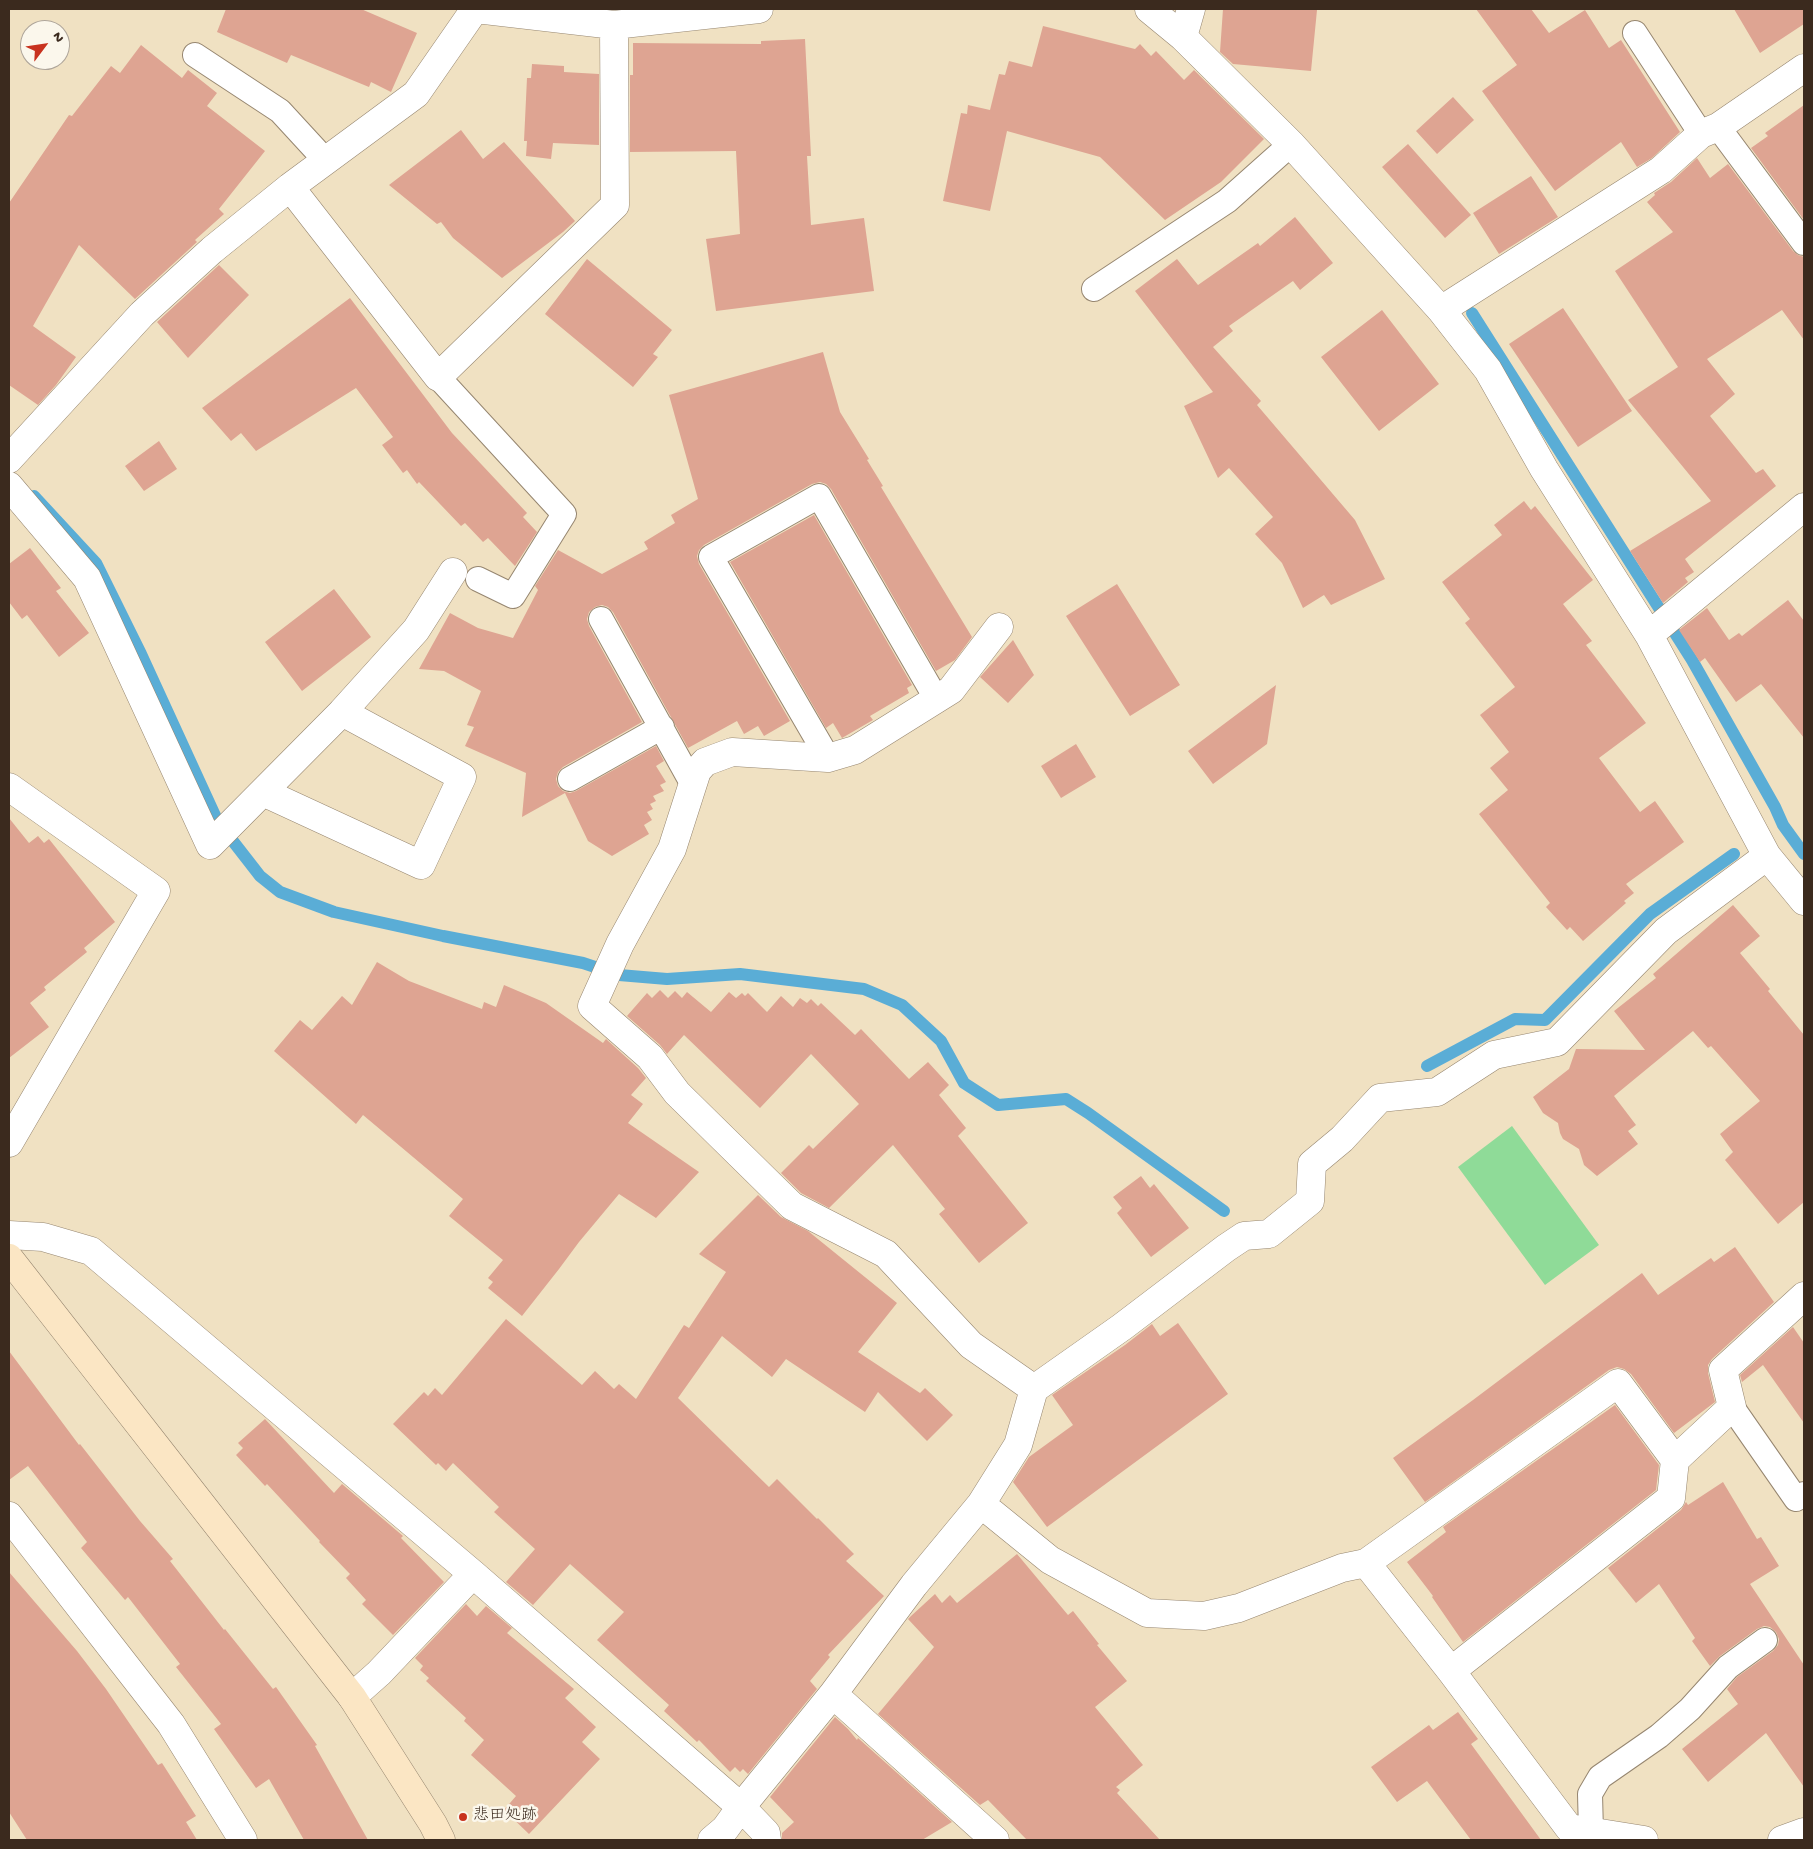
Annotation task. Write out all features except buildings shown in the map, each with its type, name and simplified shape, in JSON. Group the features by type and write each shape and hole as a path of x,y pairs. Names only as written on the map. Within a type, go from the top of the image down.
{"street":[{"path":"9,459 142,314 212,250 290,187 416,94 475,9 614,17 759,9"},
{"path":"1150,9 1183,37 1291,144 1441,310 1488,370 1544,469 1649,634 1767,856 1804,901"},
{"path":"1183,37 1191,9"},
{"path":"290,187 438,377 615,204 614,17"},
{"path":"1441,310 1661,170 1709,130 1804,68"},
{"path":"9,486 87,578 210,845 342,712 465,575"},
{"path":"1649,634 1804,507"},
{"path":"999,627 951,690 855,750 828,758 732,752 705,762 698,771 672,849 620,944 592,1006 650,1057 677,1093 792,1206 886,1254 971,1345 1034,1389"},
{"path":"263,792 421,865 462,776 342,712"},
{"path":"9,787 156,891 9,1143"},
{"path":"712,1840 725,1829 833,1694 914,1585 980,1504 1018,1445 1034,1389 1122,1327 1226,1248 1244,1236 1269,1234 1310,1201 1312,1164 1342,1139 1380,1098 1437,1092 1494,1055 1557,1042 1666,931 1767,856"},
{"path":"9,1235 43,1237 91,1250 473,1574 741,1807 766,1833 767,1840"},
{"path":"9,1258 352,1697 433,1824 441,1840"},
{"path":"1451,1671 1671,1498 1675,1460 1732,1407 1723,1370 1804,1296"},
{"path":"980,1504 1050,1560 1147,1613 1204,1616 1230,1610 1342,1568 1366,1563 1618,1383 1675,1460"},
{"path":"9,1516 171,1724 243,1840"},
{"path":"1366,1563 1580,1833 1644,1840"},
{"path":"352,1697 379,1673 473,1574"},
{"path":"833,1694 995,1840"},
{"path":"1782,1840 1804,1832"}],"lane":[{"path":"1635,33 1709,130 1804,243"},
{"path":"195,54 280,111 326,161"},
{"path":"1094,289 1227,201 1291,144"},
{"path":"438,377 564,514 512,596 465,575"},
{"path":"828,758 711,557 819,496 937,700"},
{"path":"601,619 693,785"},
{"path":"570,779 662,727"},
{"path":"1732,1407 1796,1499 1804,1494"},
{"path":"1580,1833 1590,1794 1600,1777 1658,1736 1690,1709 1728,1667 1765,1640"}],"green space":[{"path":"1512,1126 1599,1245 1545,1285 1458,1167"}],"waterway":[{"path":"1472,313 1692,660 1775,807 1783,825 1804,854"},
{"path":"34,496 96,563 141,654 218,822 260,876 280,892 334,912 443,936 583,963 619,975 667,979 740,974 864,989 902,1005 941,1041 964,1083 998,1105 1066,1099 1224,1211"},
{"path":"1427,1066 1515,1019 1545,1020 1650,914 1734,854"}],"place":[{"name":"悲田処跡","path":"463,1817"}]}
